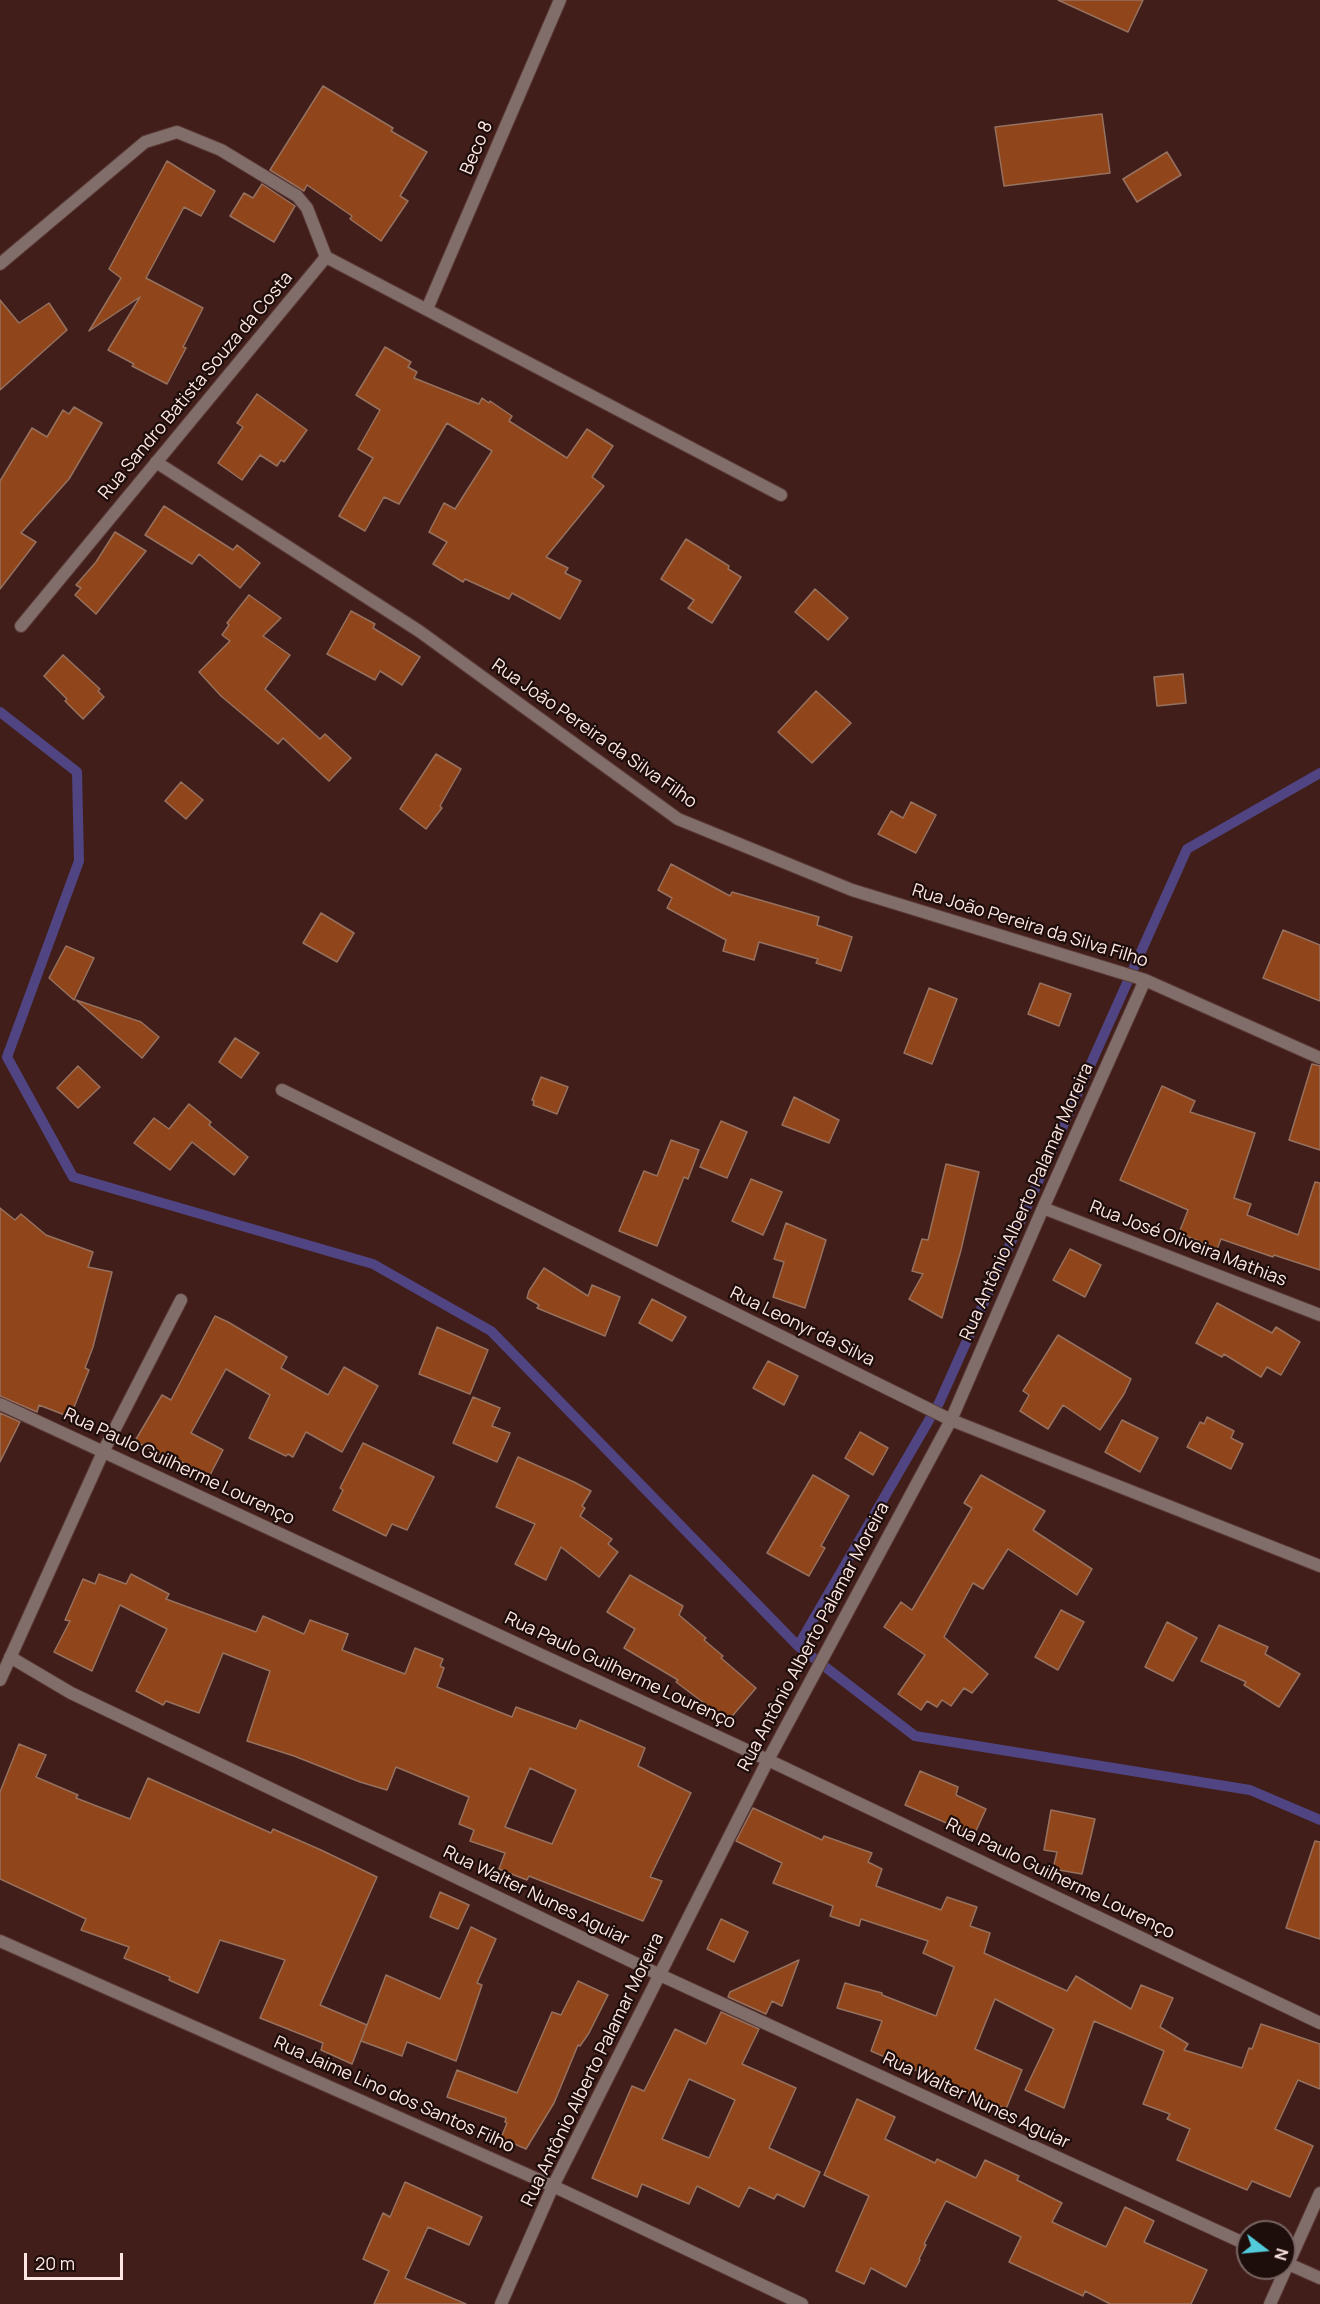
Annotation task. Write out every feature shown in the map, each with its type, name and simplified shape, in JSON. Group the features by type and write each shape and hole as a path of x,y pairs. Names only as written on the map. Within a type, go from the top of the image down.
{"street":[{"name":"Beco 8","path":"427,309 560,0"},
{"path":"0,264 145,142 177,132 221,150 297,196 307,208 326,257 781,495"},
{"name":"Rua Sandro Batista Souza da Costa","path":"21,626 326,257"},
{"name":"Rua João Pereira da Silva Filho","path":"156,462 418,631 678,819 852,890 1145,980 1320,1058"},
{"name":"Rua Antônio Alberto Palamar Moreira","path":"501,2304 553,2186 768,1760 951,1420 1042,1208 1145,980"},
{"name":"Rua Leonyr da Silva","path":"282,1090 951,1420 1320,1566"},
{"name":"Rua José Oliveira Mathias","path":"1042,1208 1320,1315"},
{"path":"0,1680 104,1450 182,1300"},
{"name":"Rua Paulo Guilherme Lourenço","path":"0,1404 104,1450 768,1760 1320,2023"},
{"name":"Rua Walter Nunes Aguiar","path":"10,1657 71,1693 660,1975 1236,2239"},
{"name":"Rua Jaime Lino dos Santos Filho","path":"0,1941 553,2186 802,2304"},
{"path":"1296,2242 1320,2193"},
{"path":"1296,2267 1320,2278"},
{"path":"1270,2304 1279,2280"}],"building":[{"path":"1058,0 1143,0 1128,32"},
{"path":"323,86 393,128 391,131 427,152 400,196 408,201 381,241 350,219 352,216 307,185 304,191 270,170"},
{"path":"1102,114 1110,173 1004,186 995,127"},
{"path":"1167,152 1181,175 1137,202 1123,179"},
{"path":"167,161 215,191 201,216 184,207 146,278 203,308 167,384 132,366 134,364 108,350 140,297 89,331 121,278 109,269"},
{"path":"262,184 295,206 274,242 230,216 244,193 253,198"},
{"path":"0,300 19,323 49,303 67,330 0,390"},
{"path":"385,347 411,362 408,367 417,372 414,378 479,404 482,398 489,403 490,401 512,416 509,421 567,458 587,429 613,446 592,477 604,486 546,557 568,568 565,573 581,581 560,619 512,593 509,599 465,579 463,582 433,564 447,542 429,532 444,503 455,509 492,451 447,423 399,504 384,497 365,531 339,516 373,458 358,449 380,410 356,395"},
{"path":"257,394 307,430 284,462 281,460 277,466 260,455 242,480 218,463 243,427 237,423"},
{"path":"74,407 102,423 69,479 21,533 36,542 0,589 0,481 32,428 47,437 63,410 69,414"},
{"path":"164,506 233,550 237,545 260,563 240,588 199,554 192,564 145,535"},
{"path":"115,532 146,551 96,614 75,595 81,588 76,585 96,562"},
{"path":"686,539 729,566 728,569 741,577 712,623 688,608 694,600 661,579"},
{"path":"815,589 848,618 828,640 795,612"},
{"path":"249,595 281,618 263,636 290,655 265,689 320,739 325,734 351,758 329,781 283,738 278,744 221,696 199,672 230,641 222,635 229,625 227,623"},
{"path":"351,611 375,624 373,628 420,657 402,685 380,671 375,680 327,654"},
{"path":"63,655 100,689 98,691 104,697 83,719 44,676"},
{"path":"1183,674 1186,703 1157,706 1154,677"},
{"path":"816,691 851,723 812,763 778,732"},
{"path":"436,754 461,769 440,806 442,808 426,829 400,809"},
{"path":"181,782 203,800 186,819 165,801"},
{"path":"911,802 936,815 916,853 878,834 891,811 903,818"},
{"path":"671,864 730,896 732,892 819,917 817,925 852,937 841,971 816,963 818,959 759,942 754,960 723,951 726,940 667,908 672,898 658,890"},
{"path":"321,913 354,933 337,962 303,943"},
{"path":"1283,930 1320,945 1320,1001 1263,978"},
{"path":"66,946 94,958 74,1000 49,978"},
{"path":"1040,983 1071,994 1059,1026 1028,1014"},
{"path":"929,988 957,999 932,1064 904,1053"},
{"path":"76,1000 141,1022 159,1037 142,1058"},
{"path":"235,1038 259,1053 241,1078 219,1062"},
{"path":"1312,1064 1320,1066 1320,1150 1289,1140"},
{"path":"78,1066 100,1087 78,1108 57,1088"},
{"path":"541,1077 568,1087 557,1114 533,1105 532,1100"},
{"path":"1162,1086 1195,1101 1190,1112 1255,1133 1234,1198 1251,1204 1247,1215 1298,1235 1315,1182 1320,1183 1320,1270 1221,1239 1217,1249 1179,1233 1188,1210 1120,1180"},
{"path":"794,1097 839,1120 829,1143 782,1125"},
{"path":"189,1104 211,1122 209,1125 248,1157 234,1175 192,1142 170,1170 134,1143 154,1118 169,1129"},
{"path":"721,1121 747,1132 727,1178 700,1167"},
{"path":"671,1140 699,1150 688,1179 684,1177 657,1246 619,1231 644,1171 657,1176"},
{"path":"946,1164 979,1172 942,1318 909,1299 923,1274 912,1271 922,1239 928,1240"},
{"path":"751,1179 782,1192 763,1235 732,1221"},
{"path":"0,1208 15,1220 21,1214 46,1235 93,1252 88,1267 112,1272 93,1347 85,1368 89,1370 70,1417 39,1405 37,1412 0,1396"},
{"path":"786,1223 826,1240 805,1308 773,1297 784,1262 774,1259"},
{"path":"1070,1249 1101,1265 1085,1297 1053,1280"},
{"path":"544,1268 588,1296 592,1285 620,1297 605,1336 537,1308 539,1305 527,1298"},
{"path":"652,1299 686,1317 672,1341 639,1323"},
{"path":"1217,1303 1272,1333 1276,1327 1300,1342 1281,1375 1267,1367 1261,1377 1224,1354 1222,1357 1196,1343"},
{"path":"215,1316 287,1357 281,1368 328,1395 344,1367 378,1386 342,1452 306,1432 293,1457 288,1454 286,1456 249,1438 270,1395 226,1369 191,1433 223,1450 209,1477 176,1459 174,1463 135,1441 162,1395 171,1400"},
{"path":"437,1327 488,1350 470,1394 419,1374"},
{"path":"1058,1335 1131,1379 1124,1394 1100,1430 1063,1405 1048,1429 1020,1411 1029,1395 1023,1391"},
{"path":"768,1361 798,1376 784,1405 753,1388"},
{"path":"473,1397 500,1408 492,1426 510,1433 497,1462 453,1443"},
{"path":"0,1413 20,1422 0,1462"},
{"path":"1207,1417 1234,1431 1231,1438 1243,1444 1231,1469 1187,1447 1200,1422 1204,1424"},
{"path":"1122,1420 1158,1438 1140,1472 1105,1452"},
{"path":"860,1432 888,1448 873,1475 845,1458"},
{"path":"363,1443 434,1477 407,1530 392,1524 386,1536 333,1510 343,1490 340,1488"},
{"path":"518,1457 591,1491 582,1506 585,1508 580,1516 612,1539 608,1544 618,1552 599,1577 561,1547 546,1580 515,1564 535,1524 496,1507"},
{"path":"813,1475 849,1496 821,1546 825,1548 809,1576 767,1553"},
{"path":"981,1475 1045,1511 1033,1530 1092,1569 1077,1595 1008,1549 983,1589 973,1583 944,1637 988,1674 972,1693 964,1688 951,1706 942,1700 937,1707 927,1701 921,1710 898,1694 925,1655 884,1627 901,1602 912,1610 972,1508 964,1503"},
{"path":"99,1574 126,1584 131,1574 169,1594 166,1599 256,1632 263,1616 304,1634 310,1620 348,1634 342,1650 405,1674 415,1648 443,1659 440,1666 444,1668 437,1687 512,1717 516,1707 576,1729 580,1720 645,1748 638,1766 691,1793 650,1877 662,1881 643,1921 529,1876 527,1880 499,1869 505,1853 470,1841 474,1830 459,1824 469,1797 396,1767 387,1790 247,1741 270,1671 223,1653 199,1713 166,1701 163,1705 136,1691 167,1629 120,1605 92,1671 54,1652 70,1621 65,1620 83,1579 95,1584","holes":["530,1768 576,1790 552,1844 505,1827"]},
{"path":"630,1575 683,1606 679,1615 706,1638 704,1640 723,1656 721,1658 756,1688 728,1721 676,1682 678,1680 624,1648 635,1629 607,1612"},
{"path":"1061,1610 1084,1622 1058,1670 1035,1657"},
{"path":"1167,1622 1197,1638 1173,1681 1145,1667"},
{"path":"1219,1625 1268,1647 1265,1654 1300,1674 1279,1707 1244,1685 1246,1682 1201,1661"},
{"path":"19,1744 46,1755 36,1777 78,1795 76,1798 130,1819 148,1778 271,1833 273,1829 377,1877 320,2005 367,2025 352,2064 321,2050 323,2043 260,2018 285,1960 220,1940 198,1993 169,1980 170,1977 124,1958 129,1947 81,1930 86,1919 0,1879 0,1792"},
{"path":"920,1771 958,1787 956,1795 986,1809 974,1835 905,1805"},
{"path":"753,1808 822,1840 824,1836 872,1853 868,1862 882,1869 876,1886 941,1910 947,1897 977,1907 970,1926 990,1933 984,1953 1067,1991 1076,1976 1131,2009 1141,1985 1173,1998 1160,2027 1188,2044 1184,2050 1242,2068 1261,2024 1320,2044 1320,2089 1298,2080 1275,2129 1313,2146 1290,2197 1252,2181 1247,2190 1177,2160 1190,2129 1167,2119 1170,2114 1143,2104 1164,2051 1094,2021 1064,2108 1025,2090 1054,2029 995,1999 975,2049 1022,2070 1006,2109 871,2051 882,2021 837,2008 845,1983 882,1993 882,1995 936,2016 954,1967 923,1953 928,1941 861,1919 859,1926 830,1916 833,1906 773,1883 782,1863 736,1841"},
{"path":"1051,1810 1095,1819 1082,1874 1053,1869 1057,1852 1044,1850"},
{"path":"1315,1841 1320,1842 1320,1939 1286,1928"},
{"path":"440,1892 469,1905 458,1929 430,1917"},
{"path":"721,1919 748,1932 734,1962 707,1949"},
{"path":"471,1927 496,1939 477,1983 482,1985 456,2061 407,2042 402,2056 361,2041 386,1975 440,1999"},
{"path":"799,1960 782,2006 772,2001 766,2014 728,1997 730,1992"},
{"path":"578,1981 608,1995 589,2033 580,2046 578,2045 554,2103 526,2149 501,2138 507,2123 506,2118 447,2097 457,2070 517,2093 552,2012 561,2015"},
{"path":"721,2012 759,2029 742,2064 796,2088 769,2148 820,2172 804,2207 777,2194 774,2199 749,2187 739,2207 697,2186 689,2204 642,2184 637,2197 592,2178 632,2086 644,2091 675,2029 706,2044","holes":["689,2079 735,2100 709,2158 662,2139"]},
{"path":"857,2099 895,2117 885,2139 935,2163 937,2159 976,2178 985,2160 1019,2176 1017,2180 1062,2203 1052,2222 1106,2247 1125,2207 1154,2221 1144,2242 1207,2270 1191,2304 1110,2304 1085,2291 1083,2296 1009,2262 1021,2237 946,2201 924,2244 926,2245 920,2260 906,2287 871,2268 864,2284 836,2271 869,2196 824,2175"},
{"path":"405,2182 482,2217 469,2245 428,2227 405,2278 466,2304 374,2304 389,2271 363,2259 383,2213 390,2217"}],"waterway":[{"path":"0,712 77,772 79,861 7,1057 73,1177 373,1264 491,1331 798,1646 915,1736 1250,1790 1320,1820"},
{"path":"798,1646 939,1403 1187,849 1320,773"}]}
